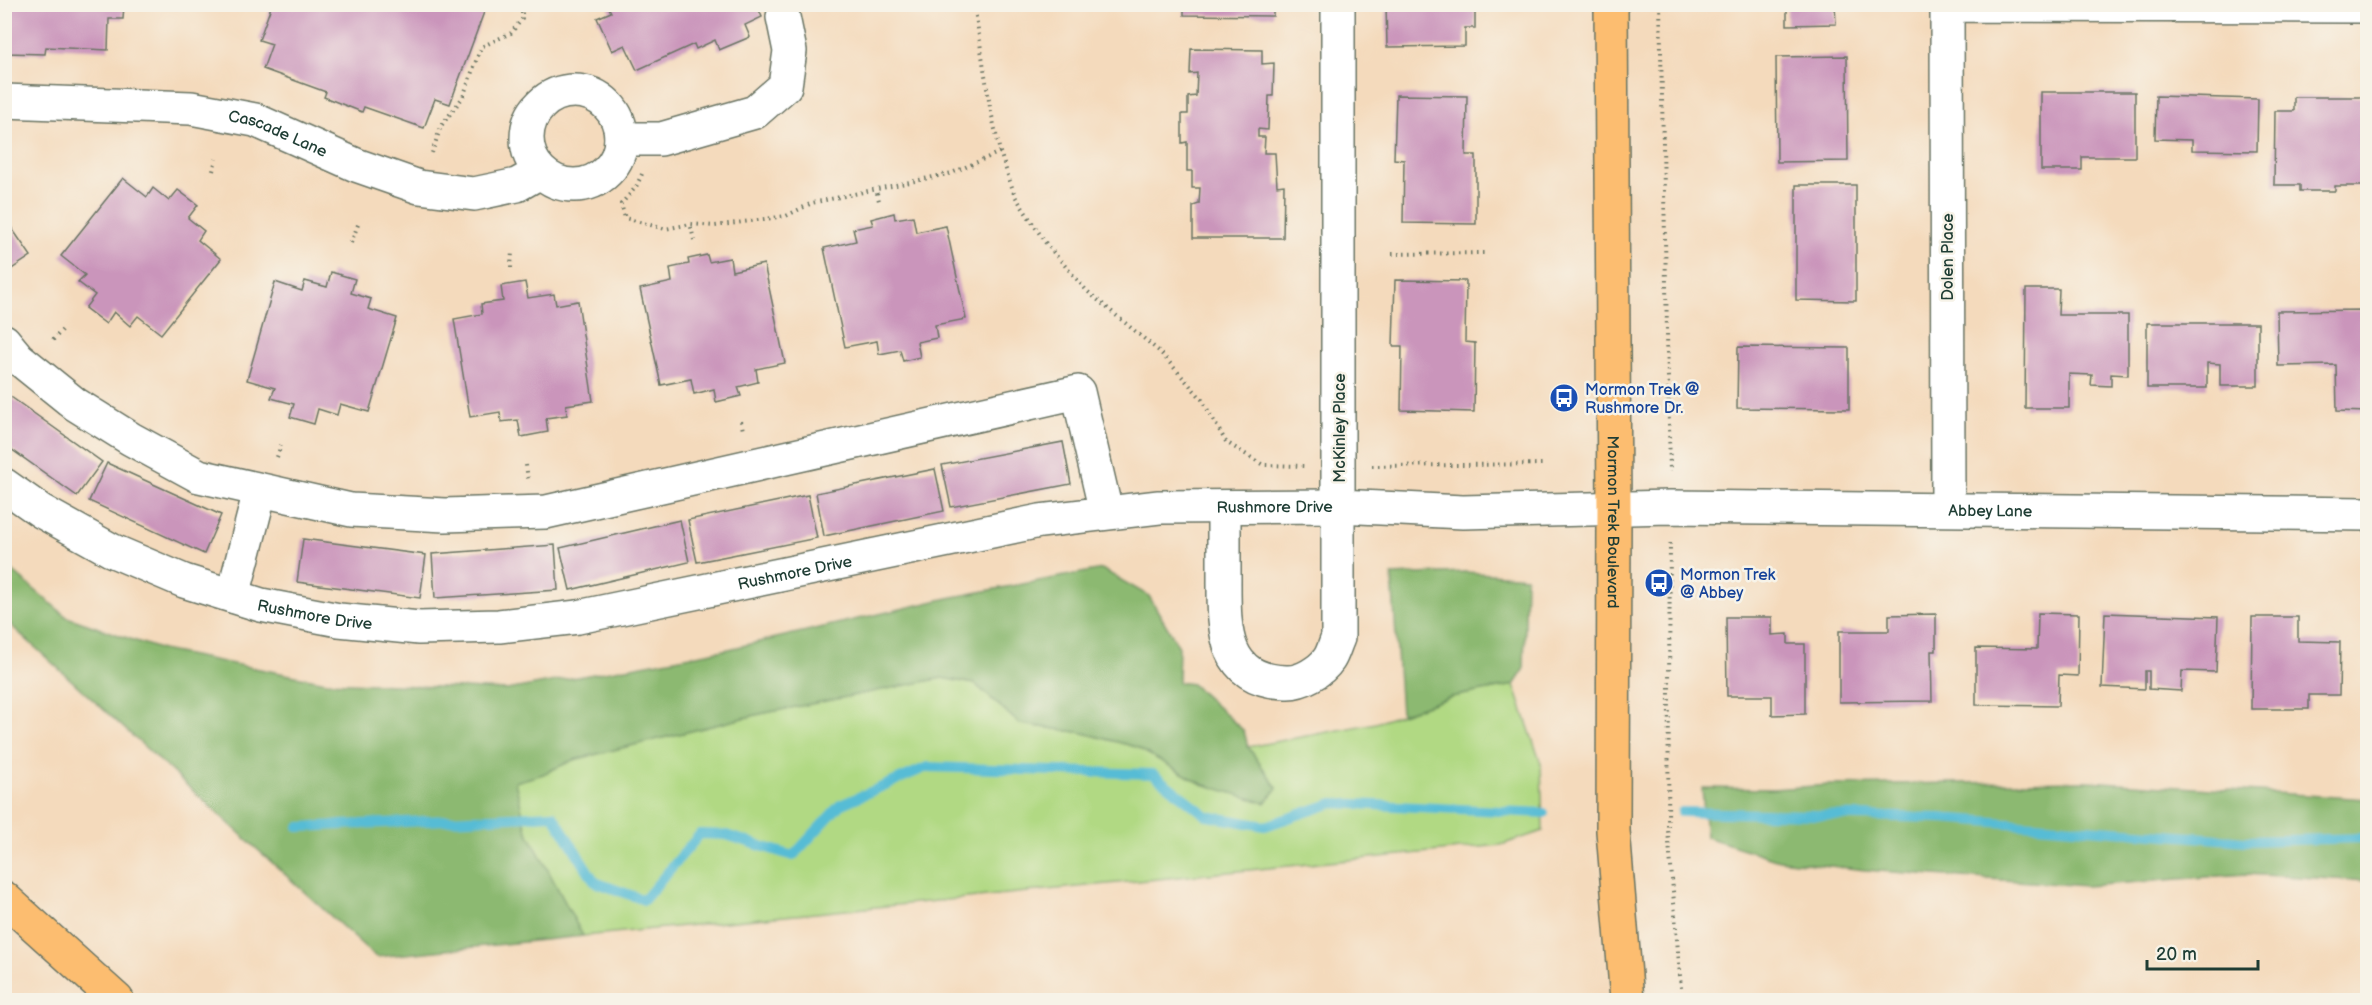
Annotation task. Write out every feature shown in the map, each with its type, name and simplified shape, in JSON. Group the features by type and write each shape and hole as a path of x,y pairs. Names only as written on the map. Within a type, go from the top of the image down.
{"main road":[{"name":"Mormon Trek Boulevard","path":"1611,4 1614,510 1612,795 1620,999"},
{"path":"4,898 117,1000"}],"street":[{"name":"McKinley Place","path":"1224,507 1224,626 1230,651 1245,670 1266,681 1290,683 1311,675 1329,660 1338,638 1338,4"},
{"name":"Dolen Place","path":"1948,509 1947,4 2367,6"},
{"path":"621,139 662,139 755,112 785,86 790,51 783,17"},
{"path":"573,91 588,93 602,99 612,110 619,124 621,139 619,154 608,171 586,184 570,185 554,181 540,172 531,158 526,143 528,127 534,112 544,100 558,93 573,91"},
{"name":"Cascade Lane","path":"4,100 191,108 255,120 356,165 419,188 474,194 517,185 540,172"},
{"path":"4,341 18,358 75,404 131,439 199,476 351,510 445,515 546,512 1078,392 1106,512"},
{"name":"Rushmore Drive","path":"4,485 41,511 111,550 184,581 261,605 339,621 419,628 499,626 578,617 1040,521 1106,512 1159,507 1339,506 1463,512 1614,510"},
{"path":"233,596 260,491"},
{"name":"Abbey Lane","path":"1614,510 1670,507 2367,514"}],"path":[{"path":"419,188 441,126 464,97 481,47 511,33 522,19 522,4"},
{"path":"974,4 990,107 1000,152 1016,196 1047,245 1087,291 1160,352 1201,398 1226,442 1263,465 1282,467 1545,464"},
{"path":"1660,4 1670,507 1668,830 1682,1000"},
{"path":"608,171 643,171 636,187 621,204 625,218 665,229 691,224 715,226 786,216 812,203 952,173 1000,152"},
{"path":"213,171 216,159"},
{"path":"877,192 879,201"},
{"path":"351,243 359,222"},
{"path":"691,227 694,240"},
{"path":"511,268 512,251"},
{"path":"1392,254 1484,253"}],"green space":[{"path":"4,564 67,617 162,650 326,682 507,690 729,649 948,598 1102,569 1149,596 1179,647 1178,682 1192,684 1244,731 1248,747 1277,788 1265,803 1202,784 1136,747 1084,733 1020,724 975,684 942,678 760,714 573,760 543,774 515,782 527,831 583,936 376,957 5,620"},
{"path":"1466,572 1526,577 1524,670 1514,685 1451,697 1401,714 1392,575"},
{"path":"942,678 975,684 1020,724 1084,733 1136,747 1202,784 1277,788 1248,747 1376,723 1451,697 1514,685 1541,764 1543,831 1501,845 583,936 527,831 514,782 543,774 573,760 760,714"},
{"path":"2086,781 2367,799 2367,881 2246,874 2086,886 1865,870 1779,860 1706,837 1702,788 1773,789 1829,785"}],"building":[{"path":"4,4 124,4 123,19 109,19 108,50 46,47 45,54 6,53"},
{"path":"272,4 487,4 450,104 435,99 424,128 364,107 362,112 324,97 326,92 263,69 272,44 259,40"},
{"path":"607,4 771,4 759,10 762,17 745,25 750,37 719,50 715,40 696,49 694,44 637,70 625,45 612,51 597,18 611,12"},
{"path":"1184,4 1273,4 1273,16 1184,15"},
{"path":"1386,4 1475,4 1475,28 1465,28 1465,46 1387,47"},
{"path":"1787,4 1835,4 1836,24 1787,25"},
{"path":"1191,49 1262,50 1262,64 1274,63 1273,96 1269,96 1268,130 1258,129 1258,137 1265,137 1264,153 1275,153 1277,186 1284,185 1283,238 1193,238 1193,206 1199,204 1200,188 1192,188 1192,171 1187,171 1187,142 1182,143 1182,114 1188,114 1188,97 1196,96 1197,73 1190,74"},
{"path":"1847,56 1848,161 1777,162 1776,57"},
{"path":"2041,92 2135,92 2135,157 2082,157 2082,170 2041,170"},
{"path":"1396,95 1467,96 1466,155 1476,155 1476,224 1403,223 1404,160 1394,159"},
{"path":"2156,96 2258,99 2257,151 2192,150 2192,140 2155,139"},
{"path":"2294,97 2368,97 2368,186 2335,186 2335,191 2300,191 2300,185 2274,185 2275,111 2294,111"},
{"path":"123,178 147,197 153,188 169,201 178,190 198,205 188,218 204,231 198,240 221,259 161,334 138,316 130,326 114,312 106,324 85,308 95,295 78,282 85,275 61,256"},
{"path":"1796,185 1856,185 1856,301 1796,300"},
{"path":"894,213 895,219 913,216 916,232 946,226 966,319 935,325 937,338 917,342 920,357 903,361 900,350 879,354 877,341 845,347 824,248 856,241 853,229 873,225 871,219"},
{"path":"4,217 31,256 4,274"},
{"path":"707,255 709,262 730,258 732,271 764,264 785,363 756,369 758,382 738,387 741,396 716,402 714,389 694,394 691,379 661,385 640,289 672,282 670,268 689,264 688,259"},
{"path":"331,272 355,279 351,293 371,299 368,309 397,318 369,412 340,404 337,415 318,409 314,424 290,417 294,404 271,398 275,388 247,380 275,282 302,291 305,281 327,287"},
{"path":"1395,280 1466,281 1465,342 1475,343 1474,412 1401,410 1402,346 1393,346"},
{"path":"525,282 528,298 554,294 556,305 578,301 593,401 566,405 567,415 546,418 548,432 521,437 518,420 501,422 500,412 470,417 454,319 482,314 481,304 503,301 501,286"},
{"path":"2026,289 2059,289 2058,315 2128,315 2128,375 2111,374 2111,386 2091,385 2092,375 2069,374 2069,408 2025,408"},
{"path":"2368,310 2368,412 2337,411 2336,365 2278,366 2277,311"},
{"path":"2147,323 2258,323 2258,386 2220,386 2220,364 2207,363 2207,388 2147,388"},
{"path":"1738,347 1849,348 1849,409 1737,408"},
{"path":"4,392 102,462 77,496 4,444"},
{"path":"1063,442 1071,484 951,507 942,465"},
{"path":"107,463 221,515 204,554 89,501"},
{"path":"935,469 944,511 824,536 816,493"},
{"path":"808,495 817,538 697,562 688,520"},
{"path":"680,520 689,562 570,590 560,548"},
{"path":"303,539 426,555 420,598 297,582"},
{"path":"555,545 558,590 435,598 432,554"},
{"path":"2038,613 2079,614 2078,676 2059,675 2058,706 1976,705 1976,648 2037,649"},
{"path":"2105,613 2218,617 2216,672 2182,671 2181,691 2149,689 2149,671 2145,671 2145,689 2102,687"},
{"path":"1936,614 1936,651 1931,651 1932,701 1839,702 1839,631 1889,631 1889,615"},
{"path":"1726,617 1772,617 1772,635 1788,634 1788,644 1805,644 1805,714 1772,715 1772,696 1727,696"},
{"path":"2252,617 2298,617 2298,641 2340,642 2339,695 2309,695 2309,709 2251,709"}],"waterway":[{"path":"299,827 553,815 595,882 644,900 700,834 726,835 793,856 840,805 927,767 1153,774 1207,816 1265,826 1333,803 1544,813"},
{"path":"1682,812 1941,818 2246,841 2368,838"}],"place":[{"name":"Mormon Trek @ Rushmore Dr.","path":"1564,398"},
{"name":"Mormon Trek @ Abbey","path":"1659,583"}]}
